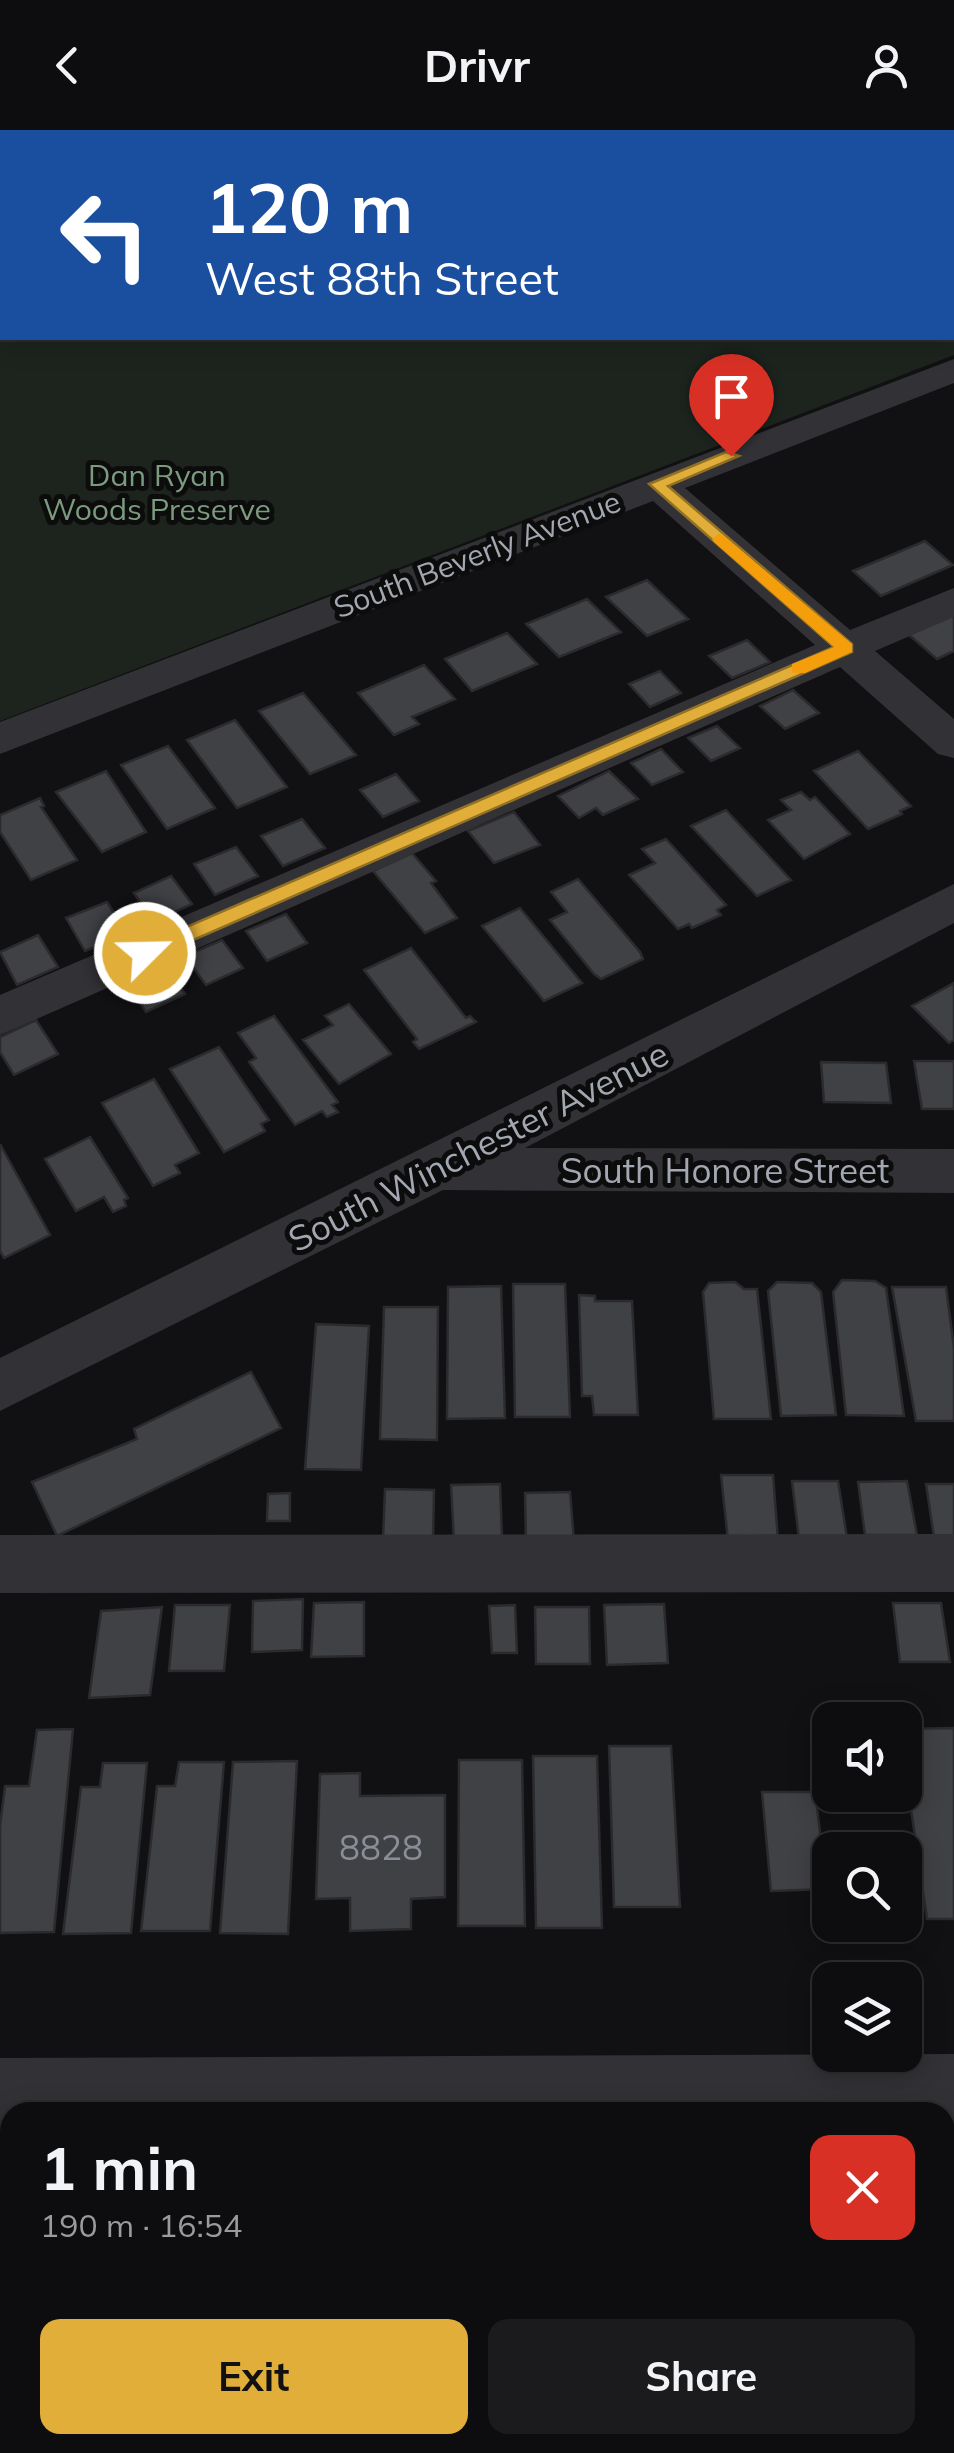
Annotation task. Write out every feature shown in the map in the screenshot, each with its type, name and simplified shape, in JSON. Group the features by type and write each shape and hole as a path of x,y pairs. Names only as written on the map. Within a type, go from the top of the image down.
{"street":[{"name":"South Beverly Avenue","path":"0,739 954,370"},
{"path":"657,484 954,743"},
{"path":"0,1016 954,601"},
{"name":"South Winchester Avenue","path":"0,1386 436,1169 954,902"},
{"name":"South Honore Street","path":"436,1169 954,1171"},
{"path":"0,1564 954,1563"},
{"path":"0,2094 954,2089"}],"green space":[{"name":"Dan Ryan Woods Preserve","path":"0,340 954,340 954,355 0,721"}],"building":[{"path":"925,541 953,565 881,596 853,571"},
{"path":"647,580 688,619 647,636 606,597"},
{"path":"587,599 621,632 559,657 526,624"},
{"path":"954,613 954,651 937,659 908,634"},
{"path":"507,633 537,664 472,691 445,659"},
{"path":"747,640 770,662 732,678 709,656"},
{"path":"424,665 455,699 412,717 419,724 394,735 358,693"},
{"path":"660,671 681,693 650,707 629,684"},
{"path":"793,690 819,713 785,729 760,706"},
{"path":"303,693 356,755 310,774 259,711"},
{"path":"235,720 287,787 237,808 187,740"},
{"path":"717,726 740,748 711,761 688,738"},
{"path":"168,746 215,808 167,829 121,765"},
{"path":"661,749 683,772 652,785 631,763"},
{"path":"858,751 911,806 868,829 814,771"},
{"path":"106,771 146,832 102,852 56,792"},
{"path":"609,771 638,799 603,815 596,808 579,818 558,796"},
{"path":"396,774 419,801 383,817 360,790"},
{"path":"801,792 810,800 815,797 850,834 804,859 768,820 791,810 781,800"},
{"path":"40,798 44,806 41,807 77,860 31,880 0,832 0,815"},
{"path":"726,810 791,880 757,896 691,826"},
{"path":"514,812 540,845 494,863 468,831"},
{"path":"302,819 325,848 283,866 261,836"},
{"path":"666,839 726,905 717,910 721,915 692,928 689,924 678,929 629,875 655,863 642,849"},
{"path":"236,847 258,876 215,895 194,864"},
{"path":"412,853 436,881 431,883 457,918 425,933 373,871"},
{"path":"171,876 192,904 153,922 134,893"},
{"path":"578,879 643,959 601,979 550,920 567,912 551,892"},
{"path":"107,902 128,934 85,951 66,918"},
{"path":"520,908 582,983 544,1001 482,926"},
{"path":"286,914 307,943 267,961 246,931"},
{"path":"38,935 58,967 17,985 0,952"},
{"path":"222,940 243,968 206,985 185,956"},
{"path":"411,948 466,1018 470,1016 476,1022 419,1049 413,1042 417,1039 364,970"},
{"path":"166,967 185,994 146,1012 127,983"},
{"path":"954,983 954,1040 949,1043 912,1006"},
{"path":"349,1004 391,1054 339,1084 303,1040 333,1025 325,1016"},
{"path":"274,1016 338,1102 332,1105 338,1112 327,1117 322,1111 295,1125 249,1062 256,1058 238,1033"},
{"path":"36,1020 58,1054 14,1075 0,1052 0,1037"},
{"path":"219,1047 269,1120 261,1124 265,1131 224,1152 170,1069"},
{"path":"914,1061 954,1061 954,1109 922,1109"},
{"path":"821,1062 886,1063 891,1103 824,1102"},
{"path":"154,1079 199,1153 175,1165 180,1173 153,1186 102,1103"},
{"path":"90,1137 128,1198 124,1200 126,1206 113,1212 104,1197 76,1211 45,1159"},
{"path":"0,1144 50,1235 4,1258 0,1251"},
{"path":"842,1280 875,1281 886,1288 904,1416 846,1415 833,1292"},
{"path":"735,1282 744,1289 757,1289 771,1419 714,1419 703,1292 709,1283"},
{"path":"777,1282 812,1283 821,1292 836,1415 781,1416 768,1291"},
{"path":"513,1284 565,1284 570,1417 515,1417"},
{"path":"501,1286 505,1418 447,1419 448,1287"},
{"path":"892,1287 946,1287 954,1348 954,1421 916,1421"},
{"path":"579,1295 595,1296 595,1301 632,1301 638,1415 594,1415 592,1396 582,1396"},
{"path":"384,1307 438,1307 437,1440 380,1439"},
{"path":"316,1324 369,1326 361,1470 305,1469"},
{"path":"251,1372 281,1428 57,1536 32,1482 137,1439 134,1429"},
{"path":"721,1475 773,1475 778,1540 728,1540"},
{"path":"792,1481 838,1481 847,1538 799,1539"},
{"path":"907,1481 917,1535 865,1535 858,1482"},
{"path":"500,1484 502,1539 454,1541 451,1485"},
{"path":"926,1484 954,1484 954,1537 934,1537"},
{"path":"385,1489 434,1490 433,1541 383,1540"},
{"path":"570,1492 574,1541 526,1542 525,1493"},
{"path":"290,1493 290,1521 267,1521 268,1494"},
{"path":"303,1599 302,1650 252,1652 253,1601"},
{"path":"364,1602 364,1656 311,1657 314,1603"},
{"path":"893,1603 941,1603 950,1662 900,1662"},
{"path":"664,1604 668,1663 607,1665 604,1605"},
{"path":"175,1605 230,1605 224,1671 169,1671"},
{"path":"515,1605 517,1653 492,1653 489,1606"},
{"path":"162,1607 150,1695 89,1698 101,1611"},
{"path":"535,1607 589,1607 590,1664 536,1664"},
{"path":"954,1728 954,1919 927,1919 922,1885 922,1832 914,1832 911,1812 922,1812 922,1729"},
{"path":"73,1729 54,1932 0,1933 0,1826 5,1786 29,1786 37,1730"},
{"path":"609,1746 671,1746 680,1907 614,1907"},
{"path":"533,1756 597,1756 602,1928 536,1928"},
{"path":"459,1760 522,1760 525,1926 458,1926"},
{"path":"297,1761 288,1934 220,1933 233,1762"},
{"path":"179,1762 224,1762 210,1931 141,1931 157,1786 175,1786"},
{"path":"103,1763 147,1763 131,1933 63,1934 81,1787 100,1787"},
{"path":"360,1773 360,1796 445,1795 445,1897 411,1899 411,1929 350,1931 350,1898 316,1899 320,1774"},
{"path":"762,1792 812,1792 812,1812 817,1812 820,1832 812,1832 812,1890 771,1891"}],"slow traffic":[{"path":"720,539 846,648 799,669"}],"route":[{"path":"145,953 846,648 657,484 731,456"}]}
